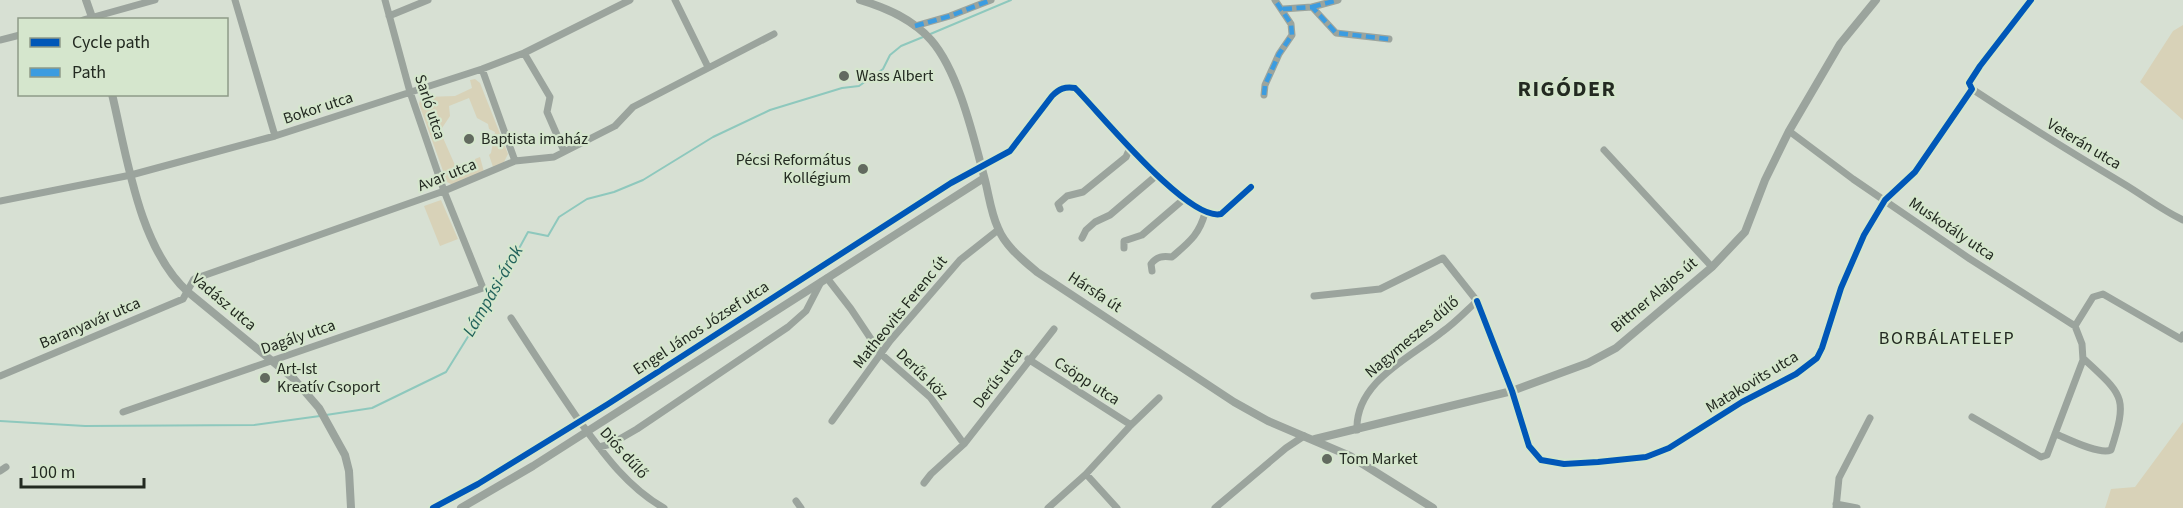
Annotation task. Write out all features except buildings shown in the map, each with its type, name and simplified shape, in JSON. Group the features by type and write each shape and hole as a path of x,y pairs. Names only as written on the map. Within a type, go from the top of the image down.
{"street":[{"path":"86,0 93,18 155,0"},
{"path":"235,0 274,136"},
{"name":"Sarló utca","path":"385,0 410,92 444,191 483,288"},
{"path":"389,16 428,0"},
{"name":"Bokor utca","path":"0,201 131,175 274,136 482,69 524,53 630,0"},
{"path":"675,0 708,67"},
{"name":"Hársfa út","path":"860,0 889,10 918,28 931,40 945,61 959,91 998,230 1016,253 1037,272 1233,402 1268,421 1315,439 1350,456 1433,508"},
{"path":"918,28 991,0"},
{"path":"1264,94 1265,85 1279,54 1292,35 1291,24 1275,0"},
{"path":"1282,9 1312,7 1338,0"},
{"name":"Bittner Alajos út","path":"1315,439 1512,391 1577,368 1616,348 1712,267 1745,232 1769,172 1789,131 1840,44 1876,0"},
{"name":"Matakovits utca","path":"1512,391 1529,446 1541,460 1564,464 1598,462 1646,457 1669,448 1742,402 1796,374 1817,358 1841,288 1864,235 1885,200 1915,172 1972,89 1969,83 1980,66 2031,0"},
{"path":"1312,7 1336,33 1389,39"},
{"name":"Avar utca","path":"188,292 194,279 444,191 515,161 554,157 615,126 633,107 774,34"},
{"path":"0,40 18,36"},
{"path":"524,53 550,97 548,112 564,151"},
{"path":"482,69 515,161"},
{"path":"981,167 1010,151 1052,96 1059,89 1068,86 1076,88 1157,175 1184,199 1205,213 1221,214 1251,187"},
{"name":"Veterán utca","path":"1972,89 2167,212 2183,219"},
{"name":"Vadász utca","path":"112,96 131,175 150,240 164,266 188,292 294,380 319,408 345,455 349,471 351,508"},
{"name":"Muskotály utca","path":"1789,131 1853,179 1970,259 2075,326"},
{"path":"1060,209 1058,204 1061,199 1083,192 1126,157 1130,147"},
{"path":"1604,150 1712,267"},
{"name":"Engel János József utca","path":"434,508 478,484 580,421 951,183 981,167"},
{"path":"1082,238 1086,230 1116,210 1157,175"},
{"name":"Engel János József utca","path":"461,508 533,466 984,177"},
{"path":"1124,249 1124,241 1142,235 1184,199"},
{"path":"1152,271 1151,264 1155,260 1160,257 1172,257 1194,237 1200,230 1205,213"},
{"name":"Matheovits Ferenc út","path":"832,421 881,354 960,260 998,230"},
{"name":"Nagymeszes dűlő","path":"1314,296 1380,289 1443,258 1477,301 1512,391"},
{"path":"599,447 610,444 637,429 788,327 806,311 824,280"},
{"name":"Derűs köz","path":"824,280 851,309 881,354 930,397 964,444"},
{"name":"Dagály utca","path":"123,412 483,288"},
{"name":"Baranyavár utca","path":"0,376 183,299 188,292"},
{"path":"1972,417 2041,457 2047,455 2083,358 2082,344 2075,326 2093,297 2103,294 2182,337"},
{"name":"Nagymeszes dűlő","path":"1357,430 1358,412 1371,388 1390,370 1444,331 1477,301"},
{"name":"Diós dűlő","path":"511,318 599,447 621,474 650,500 664,508"},
{"name":"Derűs utca","path":"924,483 964,444 1053,329"},
{"path":"2056,434 2099,450 2107,452 2111,450 2118,426 2120,399 2114,387 2083,358"},
{"name":"Csöpp utca","path":"1028,359 1131,425"},
{"path":"1048,508 1086,474 1159,398"},
{"path":"1857,508 1836,506 1839,478 1869,418"},
{"path":"1215,508 1286,448 1304,436"},
{"path":"1086,474 1117,508"},
{"path":"796,501 801,508"}],"shaded area":[{"path":"2183,25 2183,120 2140,82 2173,31"},
{"path":"475,79 480,83 508,154 504,162 493,167 489,155 495,132 489,129 488,124 477,118 469,98 449,106 450,116 440,131 458,172 476,168 475,159 480,157 484,172 453,185 447,182 419,104 420,100 425,97 455,96 472,88 470,80"},
{"path":"441,200 458,239 440,246 424,206"},
{"path":"2183,422 2183,508 2105,508 2111,489 2135,487"}],"waterway":[{"name":"Lámpási-árok","path":"928,35 1011,0"},
{"name":"Lámpási-árok","path":"326,415 372,408 446,372 492,298 528,232 548,236 559,217 587,199 614,192 643,180 713,137 770,110 842,88 859,86 883,69 890,55 901,46 923,37"},
{"name":"Lámpási-árok","path":"0,421 85,426 254,425 320,416"}],"marked path":[{"path":"915,26 950,16 991,0"},
{"path":"1264,95 1265,85 1279,54 1292,35 1291,24 1275,0"},
{"path":"1312,7 1338,0"},
{"path":"1283,9 1312,7 1336,33 1389,39"}],"cycle path":[{"path":"1477,301 1512,391 1529,446 1541,460 1564,464 1598,462 1646,457 1669,448 1742,402 1796,374 1817,358 1841,288 1864,235 1885,200 1915,172 1972,89 1969,83 1980,66 2031,0"},
{"path":"433,508 478,484 608,404 951,183 1010,151 1052,96 1062,89 1075,88 1123,141 1167,184 1206,212 1221,214 1251,187"}],"place":[{"name":"Wass Albert","path":"844,76"},
{"name":"Baptista imaház","path":"469,139"},
{"name":"Pécsi Református Kollégium","path":"863,169"},
{"name":"Art-Ist Kreatív Csoport","path":"265,378"},
{"name":"Tom Market","path":"1327,459"}],"district":[{"name":"RIGÓDER","path":"1567,89"},
{"name":"BORBÁLATELEP","path":"1947,338"}]}
